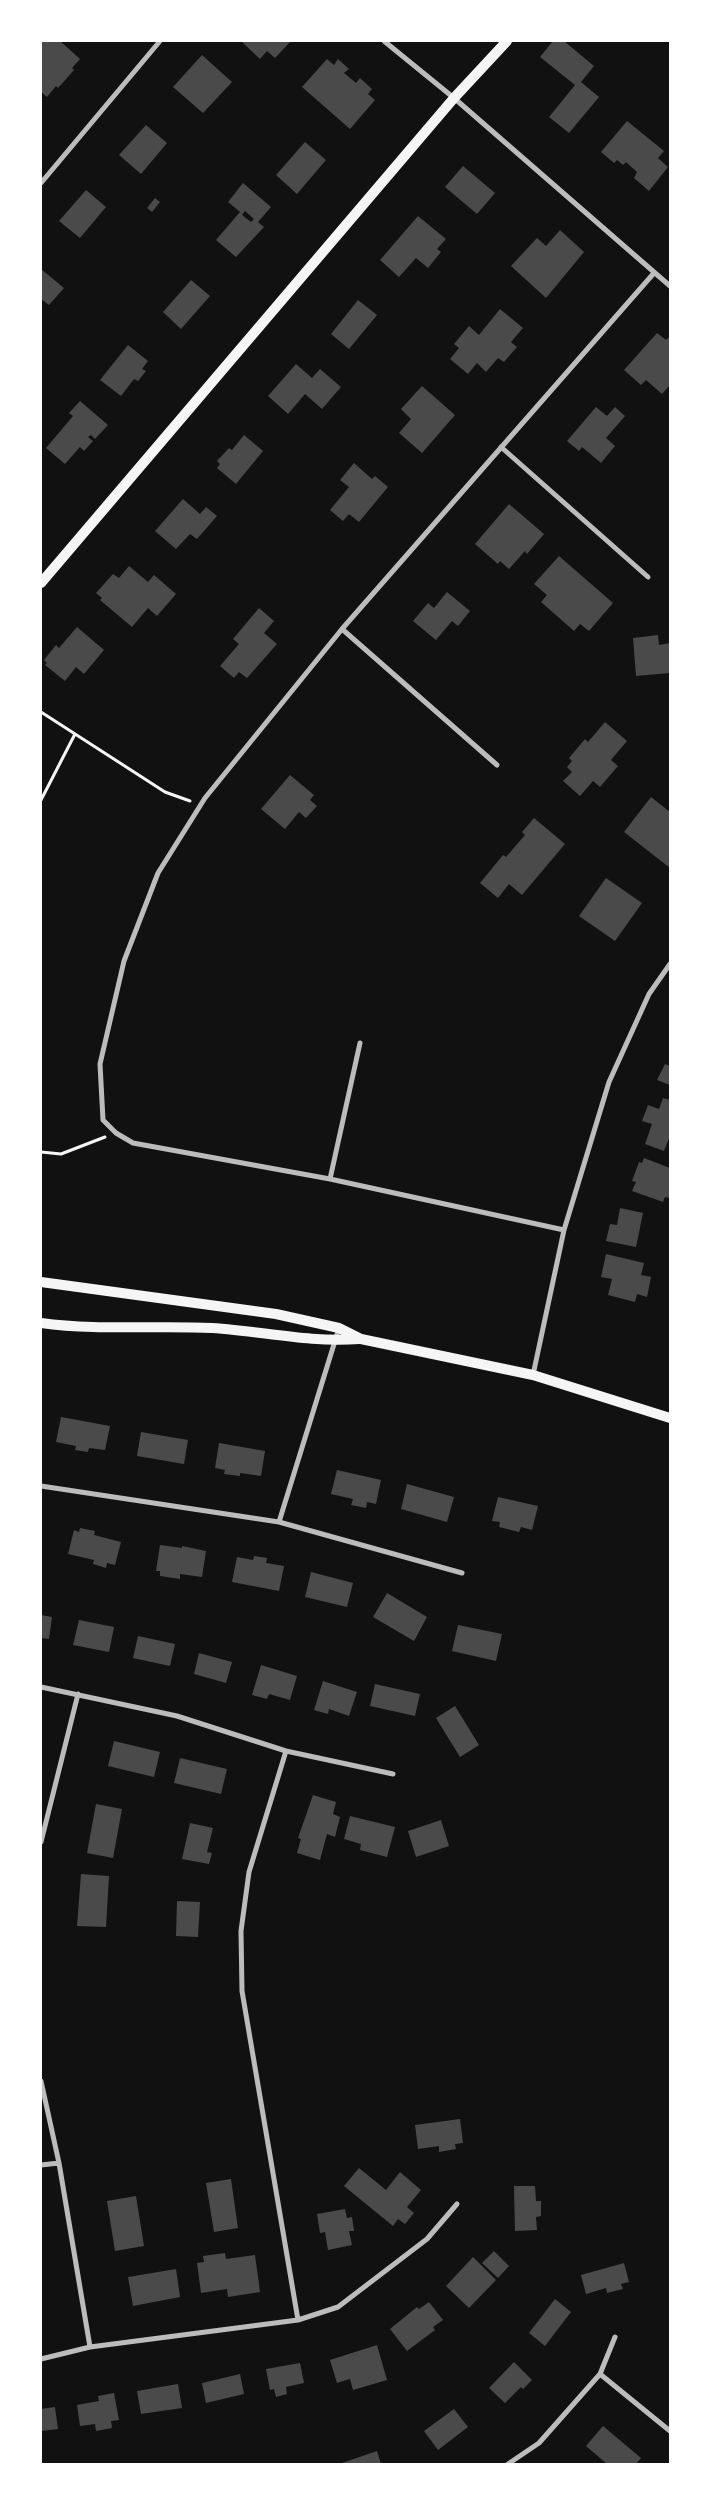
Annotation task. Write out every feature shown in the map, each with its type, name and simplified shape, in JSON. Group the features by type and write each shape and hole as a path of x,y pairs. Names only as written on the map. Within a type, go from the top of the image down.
{"main road":[{"path":"41,582 454,98 507,41"},
{"path":"41,1282 276,1314 339,1328 361,1339 533,1375 670,1418"},
{"path":"41,1323 105,1328 213,1328 335,1341 361,1339"}],"street":[{"path":"41,183 160,41"},
{"path":"384,41 454,98 670,286"},
{"path":"564,1230 330,1178 133,1143 116,1133 104,1120 100,1064 124,961 158,874 205,798 342,629 654,273"},
{"path":"501,447 648,577"},
{"path":"342,629 497,765"},
{"path":"533,1375 564,1230 608,1082 649,994 670,964"},
{"path":"330,1178 360,1044"},
{"path":"279,1522 339,1328"},
{"path":"41,1486 279,1522 462,1573"},
{"path":"41,1687 199,1721 286,1752 394,1774"},
{"path":"41,1842 78,1694"},
{"path":"286,1752 249,1872 241,1932 242,1991 298,2320"},
{"path":"41,2081 59,2163 90,2347"},
{"path":"41,2165 59,2163"},
{"path":"41,2359 90,2347 298,2320 338,2307 427,2239 457,2204"},
{"path":"508,2464 539,2443 600,2374 615,2337"},
{"path":"600,2374 670,2431"}],"path":[{"path":"41,712 165,792 179,799 191,801 205,798"},
{"path":"41,800 75,734"},
{"path":"41,1152 61,1154 116,1133"}],"building":[{"path":"41,41 60,41 80,59 72,68 74,70 47,97 41,92"},
{"path":"241,41 291,41 275,58 267,51 260,59"},
{"path":"553,41 564,41 594,66 581,82 599,97 569,133 549,117 575,85 540,57"},
{"path":"202,55 232,82 203,113 173,87"},
{"path":"327,59 334,65 338,59 349,69 344,73 356,83 360,78 372,89 368,94 375,100 350,129 302,87"},
{"path":"627,121 664,151 658,158 668,167 649,191 634,178 637,172 626,162 623,165 617,160 614,163 601,152"},
{"path":"146,125 167,143 141,174 119,155"},
{"path":"305,142 326,160 297,194 276,175"},
{"path":"463,166 495,193 477,214 445,187"},
{"path":"243,183 271,207 258,222 264,227 236,257 216,240 240,212 228,202","holes":["245,211 254,219 251,222 242,215"]},
{"path":"86,190 106,207 80,238 59,221"},
{"path":"155,198 160,202 152,212 147,208"},
{"path":"418,216 446,239 437,249 441,252 428,268 416,258 399,277 380,260"},
{"path":"560,230 584,252 546,298 511,266 537,238 546,246"},
{"path":"41,269 64,288 49,305 41,299"},
{"path":"191,280 210,296 181,329 163,312"},
{"path":"358,300 377,315 349,349 331,334"},
{"path":"500,309 523,328 511,342 517,347 504,362 498,358 486,372 477,363 468,374 450,359 459,348 454,344 469,326 479,335"},
{"path":"657,333 666,340 670,336 670,385 662,394 646,380 641,385 624,370"},
{"path":"128,345 148,361 142,369 146,371 138,381 134,379 121,396 100,380"},
{"path":"296,364 312,378 320,369 341,387 322,409 305,394 288,414 268,396"},
{"path":"422,386 455,415 422,453 399,433 411,419 401,409"},
{"path":"80,401 108,425 95,439 91,435 88,437 93,441 84,451 80,447 65,464 46,448 73,416 69,413"},
{"path":"596,407 607,416 615,407 625,416 606,438 615,446 601,463 582,447 579,451 567,441"},
{"path":"244,435 263,451 236,484 217,468 220,464 217,461 229,448 232,450"},
{"path":"354,463 372,479 375,476 388,487 359,522 349,514 343,521 330,510 349,487 340,480"},
{"path":"183,499 200,514 206,507 217,516 197,539 190,534 176,549 155,531"},
{"path":"509,504 544,534 527,554 525,551 509,569 500,561 498,564 475,544"},
{"path":"559,556 613,603 589,631 580,624 574,631 541,602 547,595 534,584"},
{"path":"129,566 148,582 154,575 176,594 157,616 148,608 132,627 100,600 102,598 96,593 113,574 119,578"},
{"path":"447,592 470,611 458,626 452,621 436,640 413,621 428,603 434,608"},
{"path":"259,608 274,621 264,633 277,644 247,678 239,672 234,678 220,666 239,644 233,639"},
{"path":"77,627 104,650 84,674 76,667 65,681 45,665 47,663 44,660 56,645 59,648"},
{"path":"658,635 659,645 670,643 670,673 636,676 633,638"},
{"path":"605,722 627,741 611,760 618,766 600,787 593,781 580,796 563,781 572,772 567,767 572,761 569,758 585,739 588,742"},
{"path":"290,775 314,795 310,800 317,806 306,818 299,812 285,829 261,809"},
{"path":"651,797 670,812 670,868 624,832"},
{"path":"534,818 565,844 522,895 509,884 498,898 480,883 503,855 506,857 525,835 522,832"},
{"path":"606,878 642,903 615,941 579,916"},
{"path":"665,1064 670,1066 670,1085 657,1080"},
{"path":"663,1098 670,1100 670,1136 664,1151 645,1144 652,1124 642,1121 648,1105 659,1109"},
{"path":"644,1158 670,1168 670,1198 665,1197 663,1202 632,1191 636,1182 632,1181 639,1162 642,1163"},
{"path":"620,1208 643,1213 636,1247 606,1241 610,1224 617,1225"},
{"path":"606,1254 644,1263 641,1275 651,1277 647,1297 637,1294 635,1302 608,1295 612,1279 601,1277"},
{"path":"61,1417 110,1426 105,1450 89,1448 88,1452 75,1450 76,1446 56,1442"},
{"path":"141,1432 188,1440 184,1464 137,1456"},
{"path":"219,1443 265,1451 261,1476 240,1473 240,1476 224,1474 225,1470 215,1468"},
{"path":"337,1470 381,1480 376,1504 367,1502 366,1508 351,1505 353,1499 331,1494"},
{"path":"407,1484 454,1497 447,1522 401,1509"},
{"path":"498,1497 538,1506 532,1530 521,1527 519,1532 499,1527 500,1522 492,1521"},
{"path":"80,1528 95,1531 94,1535 121,1542 115,1565 107,1563 106,1568 93,1564 94,1560 68,1554 74,1530 79,1532"},
{"path":"160,1545 182,1548 182,1546 206,1551 202,1577 180,1574 180,1579 160,1576 160,1571 156,1571"},
{"path":"254,1556 267,1558 266,1563 284,1566 279,1591 232,1582 237,1557 253,1560"},
{"path":"311,1572 353,1583 347,1607 305,1597"},
{"path":"387,1593 427,1617 414,1641 373,1617"},
{"path":"41,1615 52,1617 49,1639 41,1638"},
{"path":"79,1620 114,1627 109,1652 73,1645"},
{"path":"458,1625 502,1634 496,1661 452,1651"},
{"path":"138,1636 175,1644 170,1666 133,1658"},
{"path":"199,1653 232,1662 226,1683 194,1674"},
{"path":"261,1665 297,1676 290,1700 269,1694 267,1699 252,1695"},
{"path":"323,1681 357,1692 349,1716 329,1709 328,1714 314,1710"},
{"path":"375,1684 420,1694 415,1716 370,1706"},
{"path":"455,1706 479,1745 460,1757 436,1718"},
{"path":"114,1741 160,1752 154,1777 108,1766"},
{"path":"180,1758 227,1769 221,1794 174,1783"},
{"path":"313,1795 336,1802 333,1814 340,1817 335,1837 327,1834 320,1860 297,1853 301,1839 298,1838"},
{"path":"96,1804 122,1809 113,1858 87,1853"},
{"path":"350,1816 395,1827 387,1857 360,1850 361,1844 344,1839"},
{"path":"441,1820 449,1846 416,1857 408,1831"},
{"path":"190,1823 213,1828 207,1852 212,1853 209,1864 182,1859"},
{"path":"81,1874 109,1876 106,1927 77,1926"},
{"path":"177,1901 200,1902 198,1937 176,1936"},
{"path":"460,2119 463,2143 455,2144 456,2149 439,2152 439,2146 418,2149 415,2125"},
{"path":"359,2168 386,2190 400,2172 421,2190 407,2207 414,2213 405,2224 398,2219 393,2226 344,2186"},
{"path":"231,2179 238,2228 214,2232 206,2183"},
{"path":"514,2186 535,2186 536,2201 541,2201 541,2216 536,2217 537,2230 515,2231"},
{"path":"136,2196 144,2246 115,2251 107,2201"},
{"path":"345,2209 347,2218 352,2217 354,2231 349,2231 352,2245 328,2250 325,2232 320,2233 317,2214"},
{"path":"494,2251 509,2266 498,2278 482,2263"},
{"path":"225,2253 226,2259 255,2255 260,2292 228,2297 227,2289 201,2293 197,2263 204,2262 203,2256"},
{"path":"473,2257 496,2280 469,2308 446,2286"},
{"path":"624,2263 629,2282 621,2284 623,2289 607,2293 606,2288 586,2294 581,2275"},
{"path":"176,2269 180,2297 133,2306 128,2277"},
{"path":"555,2299 571,2312 545,2346 529,2333"},
{"path":"429,2302 443,2320 433,2327 435,2330 407,2351 390,2329 417,2307 419,2309"},
{"path":"377,2345 387,2380 353,2390 350,2379 337,2383 330,2360"},
{"path":"514,2362 532,2380 523,2389 521,2387 505,2403 489,2388"},
{"path":"300,2363 304,2383 286,2387 287,2394 276,2397 274,2389 270,2390 266,2369"},
{"path":"240,2374 244,2394 206,2403 202,2383"},
{"path":"178,2384 182,2408 141,2414 137,2391"},
{"path":"114,2393 119,2420 111,2421 112,2428 96,2431 95,2424 80,2426 77,2405 99,2401 98,2396"},
{"path":"55,2407 58,2429 41,2431 41,2409"},
{"path":"454,2409 468,2427 438,2450 424,2431"},
{"path":"603,2426 641,2458 636,2464 607,2464 586,2446"},
{"path":"377,2451 381,2464 342,2464 342,2463"}]}
